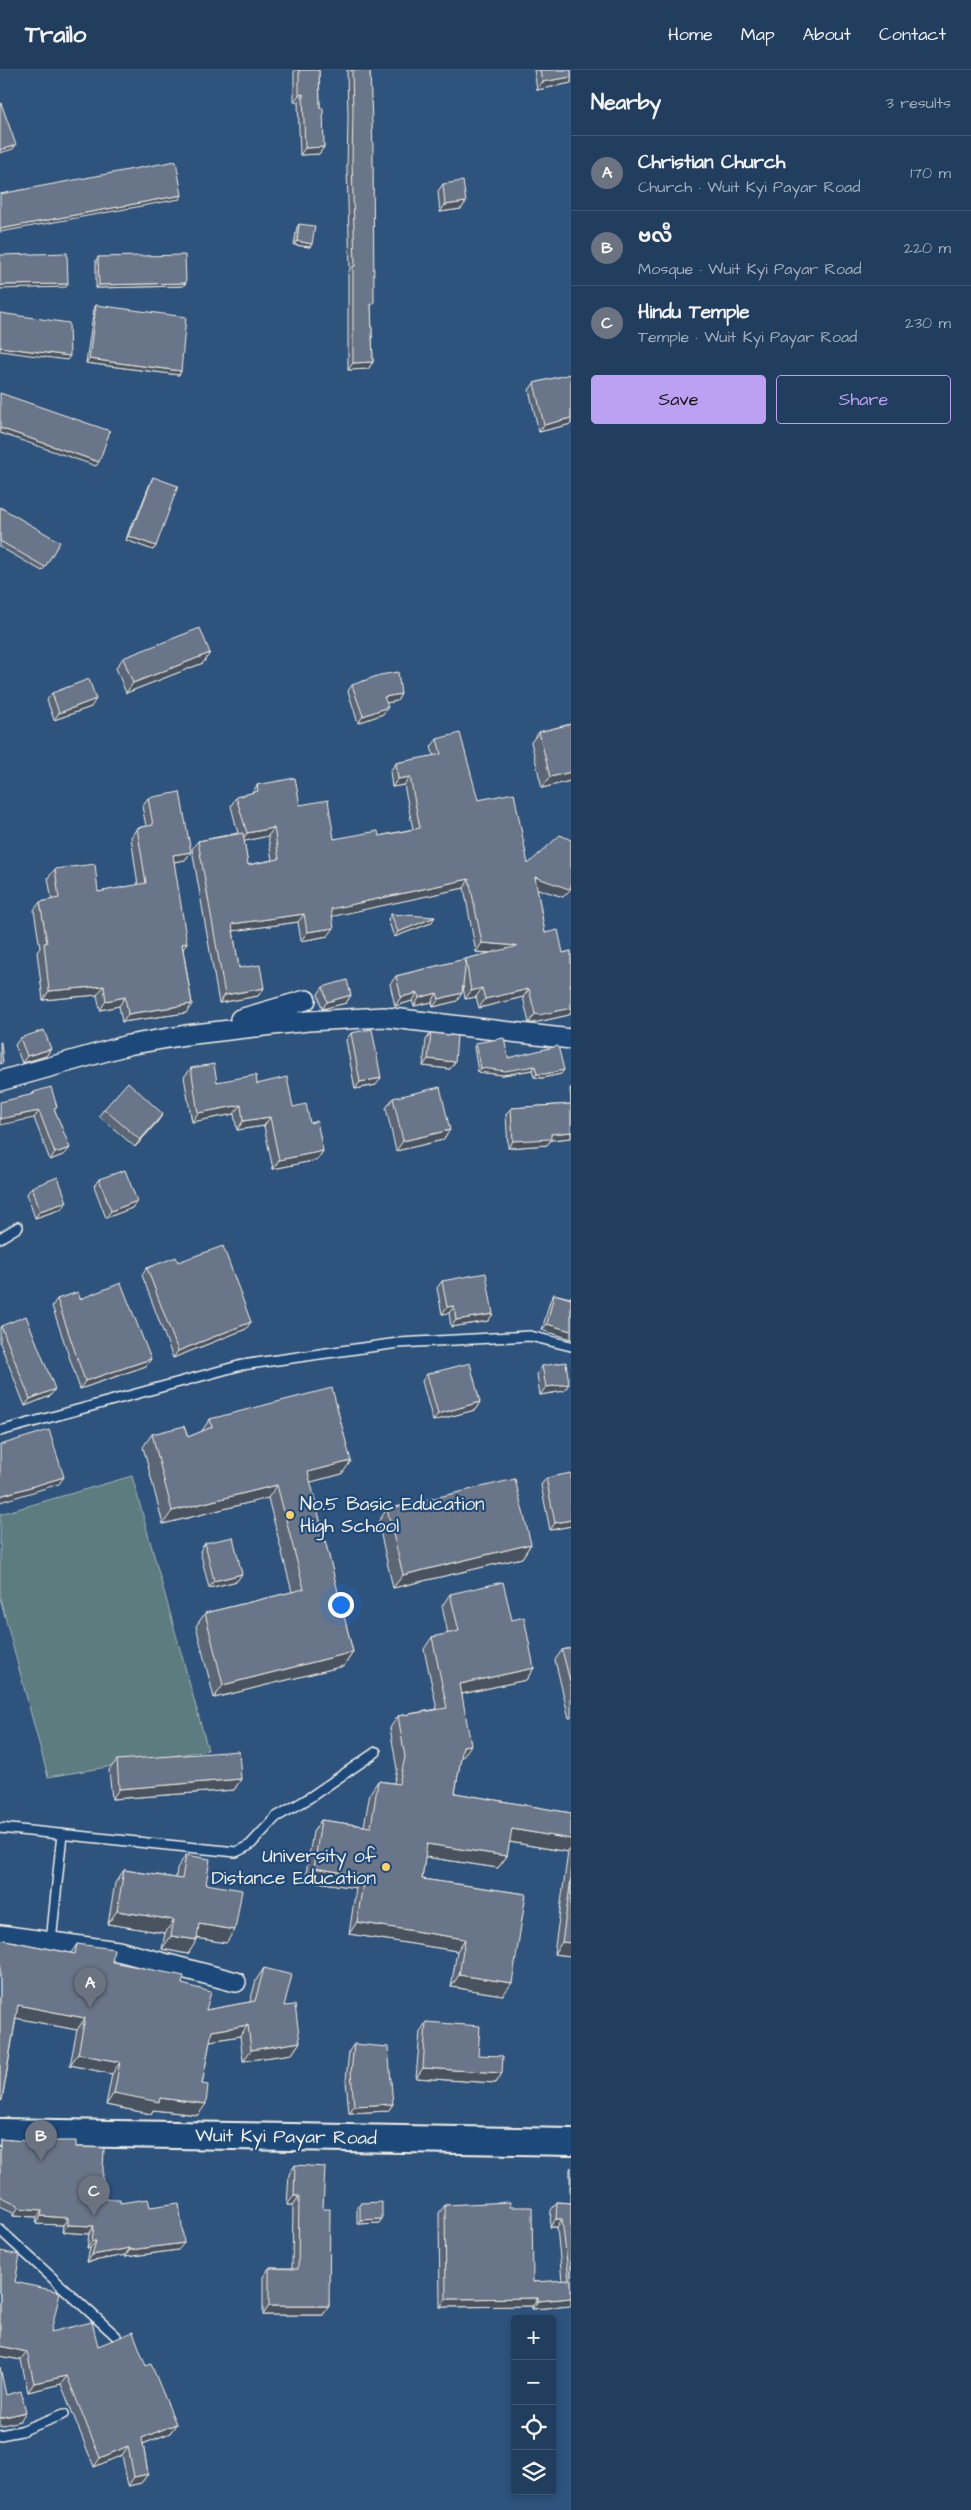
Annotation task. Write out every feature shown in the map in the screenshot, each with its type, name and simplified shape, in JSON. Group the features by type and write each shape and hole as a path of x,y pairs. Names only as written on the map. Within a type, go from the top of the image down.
{"street":[{"path":"186,1035 306,1000"},
{"path":"0,1081 128,1045 186,1035 308,1021 384,1017 571,1039"},
{"path":"0,1935 118,1951 236,1982"},
{"name":"Wuit Kyi Payar Road","path":"0,2132 571,2142"}],"lane":[{"path":"0,1238 18,1227"},
{"path":"0,1431 242,1365 398,1343 530,1336 571,1346"},
{"path":"0,1828 236,1852 250,1845 276,1817 306,1800 376,1752"},
{"path":"51,1942 62,1834"},
{"path":"0,2230 116,2336"},
{"path":"0,2435 21,2431 64,2414"}],"green space":[{"path":"132,1476 208,1750 48,1777 0,1598 0,1514"}],"building":[{"path":"299,70 319,70 320,108 323,108 324,147 305,148 303,94 299,95"},
{"path":"352,70 370,70 373,149 374,304 371,304 373,362 353,363 353,266 355,266"},
{"path":"540,70 571,70 571,77 542,82"},
{"path":"0,103 16,145 0,150"},
{"path":"176,161 182,195 0,229 0,194"},
{"path":"463,181 466,202 445,205 443,184"},
{"path":"299,224 315,226 312,244 297,241"},
{"path":"67,253 68,284 0,285 0,255"},
{"path":"185,255 186,283 99,285 98,257"},
{"path":"96,305 186,317 181,371 89,359"},
{"path":"0,313 69,323 70,356 0,347"},
{"path":"571,374 571,418 544,425 534,383"},
{"path":"0,393 110,431 99,462 0,428"},
{"path":"153,477 178,486 156,546 128,536 135,519 137,519"},
{"path":"0,507 60,542 45,567 0,541"},
{"path":"200,628 210,653 133,683 123,658"},
{"path":"398,672 401,694 384,697 388,707 363,716 352,685 380,675"},
{"path":"89,679 96,699 59,713 52,693"},
{"path":"571,724 571,772 550,777 539,732"},
{"path":"460,733 478,800 514,793 528,864 560,835 571,840 571,887 569,889 535,877 545,933 558,930 563,953 571,951 571,1008 539,1015 535,1014 529,989 485,999 482,988 471,991 466,960 462,993 439,999 437,993 419,998 418,993 401,997 396,976 518,946 482,943 469,879 331,909 334,928 307,932 304,914 232,924 239,968 260,965 264,988 225,995 198,841 243,833 248,865 279,859 274,828 247,833 236,797 258,791 257,785 295,778 300,805 328,800 334,839 378,831 379,836 420,828 410,777 398,779 396,763 441,754 437,739"},
{"path":"180,792 191,852 173,855 187,943 182,944 192,1004 128,1014 125,997 106,1001 104,986 49,991 44,943 47,943 40,902 59,898 55,869 95,864 98,892 146,883 137,828 153,825 148,798"},
{"path":"391,914 435,917 398,932"},
{"path":"347,980 351,995 327,1002 323,987"},
{"path":"372,1029 381,1078 360,1082 351,1033"},
{"path":"44,1030 51,1049 27,1056 20,1038"},
{"path":"431,1033 457,1036 455,1062 428,1059"},
{"path":"504,1038 508,1058 558,1046 564,1070 537,1074 535,1066 505,1071 481,1068 476,1043"},
{"path":"0,1042 3,1063 0,1064"},
{"path":"214,1064 217,1082 256,1075 257,1084 287,1077 293,1107 306,1104 310,1123 317,1121 323,1151 279,1160 270,1117 243,1121 241,1105 198,1113 191,1068"},
{"path":"128,1082 163,1114 140,1140 104,1109"},
{"path":"51,1087 57,1107 54,1108 70,1148 55,1153 39,1111 0,1119 0,1102 34,1094 34,1092"},
{"path":"440,1087 450,1130 403,1141 393,1098"},
{"path":"571,1104 571,1132 551,1134 551,1139 513,1141 511,1108"},
{"path":"125,1170 137,1201 111,1211 99,1179"},
{"path":"58,1177 67,1202 40,1211 32,1187"},
{"path":"223,1246 251,1322 178,1351 147,1268 176,1257 178,1262"},
{"path":"486,1273 493,1314 456,1320 454,1306 447,1307 442,1281"},
{"path":"121,1283 151,1359 85,1381 57,1299 78,1292 80,1299"},
{"path":"554,1294 571,1299 571,1331 547,1324"},
{"path":"26,1316 55,1389 30,1399 1,1326"},
{"path":"566,1362 569,1384 546,1387 542,1366"},
{"path":"470,1363 480,1402 438,1414 427,1374"},
{"path":"332,1388 351,1461 308,1472 353,1652 223,1685 205,1613 304,1589 277,1485 172,1511 152,1434 184,1426 188,1437 212,1427 210,1419"},
{"path":"49,1430 64,1477 0,1496 0,1445"},
{"path":"571,1473 571,1520 555,1523 546,1478"},
{"path":"515,1479 531,1544 403,1575 387,1509"},
{"path":"233,1537 242,1574 214,1581 205,1543"},
{"path":"503,1582 512,1620 524,1617 534,1668 460,1684 471,1745 463,1746 455,1793 571,1813 571,1839 512,1829 507,1856 427,1844 422,1879 526,1894 512,1983 459,1975 465,1939 357,1922 364,1876 314,1868 321,1820 371,1827 378,1781 399,1784 405,1757 398,1716 447,1708 432,1637 459,1631 450,1594"},
{"path":"571,1648 571,1685 562,1650"},
{"path":"239,1751 241,1779 119,1789 117,1760"},
{"path":"186,1855 210,1859 206,1884 242,1890 235,1930 199,1924 197,1940 171,1936 174,1920 117,1911 124,1870 182,1879"},
{"path":"571,1879 571,1943 562,1942"},
{"path":"0,1939 75,1954 77,1944 114,1949 112,1962 184,1976 182,1984 211,1992 206,2010 255,2001 264,1968 292,1975 284,2006 295,2005 300,2042 251,2050 248,2025 212,2031 202,2084 208,2085 206,2104 160,2098 159,2102 114,2093 120,2062 78,2054 85,2018 18,2005 2,2100 0,2099"},
{"path":"426,2022 480,2026 478,2055 503,2056 502,2073 423,2068"},
{"path":"354,2044 388,2047 393,2104 354,2106 351,2073"},
{"path":"0,2139 76,2141 76,2147 104,2148 102,2194 106,2194 105,2199 120,2199 120,2203 148,2199 150,2207 179,2203 184,2243 130,2250 130,2248 92,2255 96,2241 92,2241 94,2226 68,2225 68,2218 41,2216 42,2210 18,2208 18,2205 0,2196"},
{"path":"295,2165 325,2167 323,2209 330,2209 329,2306 269,2306 269,2268 298,2269 299,2196 294,2196"},
{"path":"382,2202 382,2219 360,2220 360,2203"},
{"path":"510,2202 510,2207 532,2207 533,2282 569,2280 562,2219 556,2219 557,2202 571,2203 571,2298 538,2301 538,2298 446,2299 445,2205"},
{"path":"0,2251 20,2255 15,2282 60,2292 51,2332 92,2322 98,2346 133,2332 146,2366 151,2364 176,2424 142,2438 148,2474 134,2477 128,2446 100,2458 67,2376 34,2383 27,2352 0,2346"},
{"path":"0,2367 6,2395 21,2391 26,2412 0,2418"}],"place":[{"name":"No.5 Basic Education High School","path":"290,1515"},
{"name":"University of Distance Education","path":"386,1867"},
{"name":"Christian Church","path":"90,2008"},
{"name":"ဗလီ","path":"41,2161"},
{"name":"Hindu Temple","path":"94,2216"}]}
